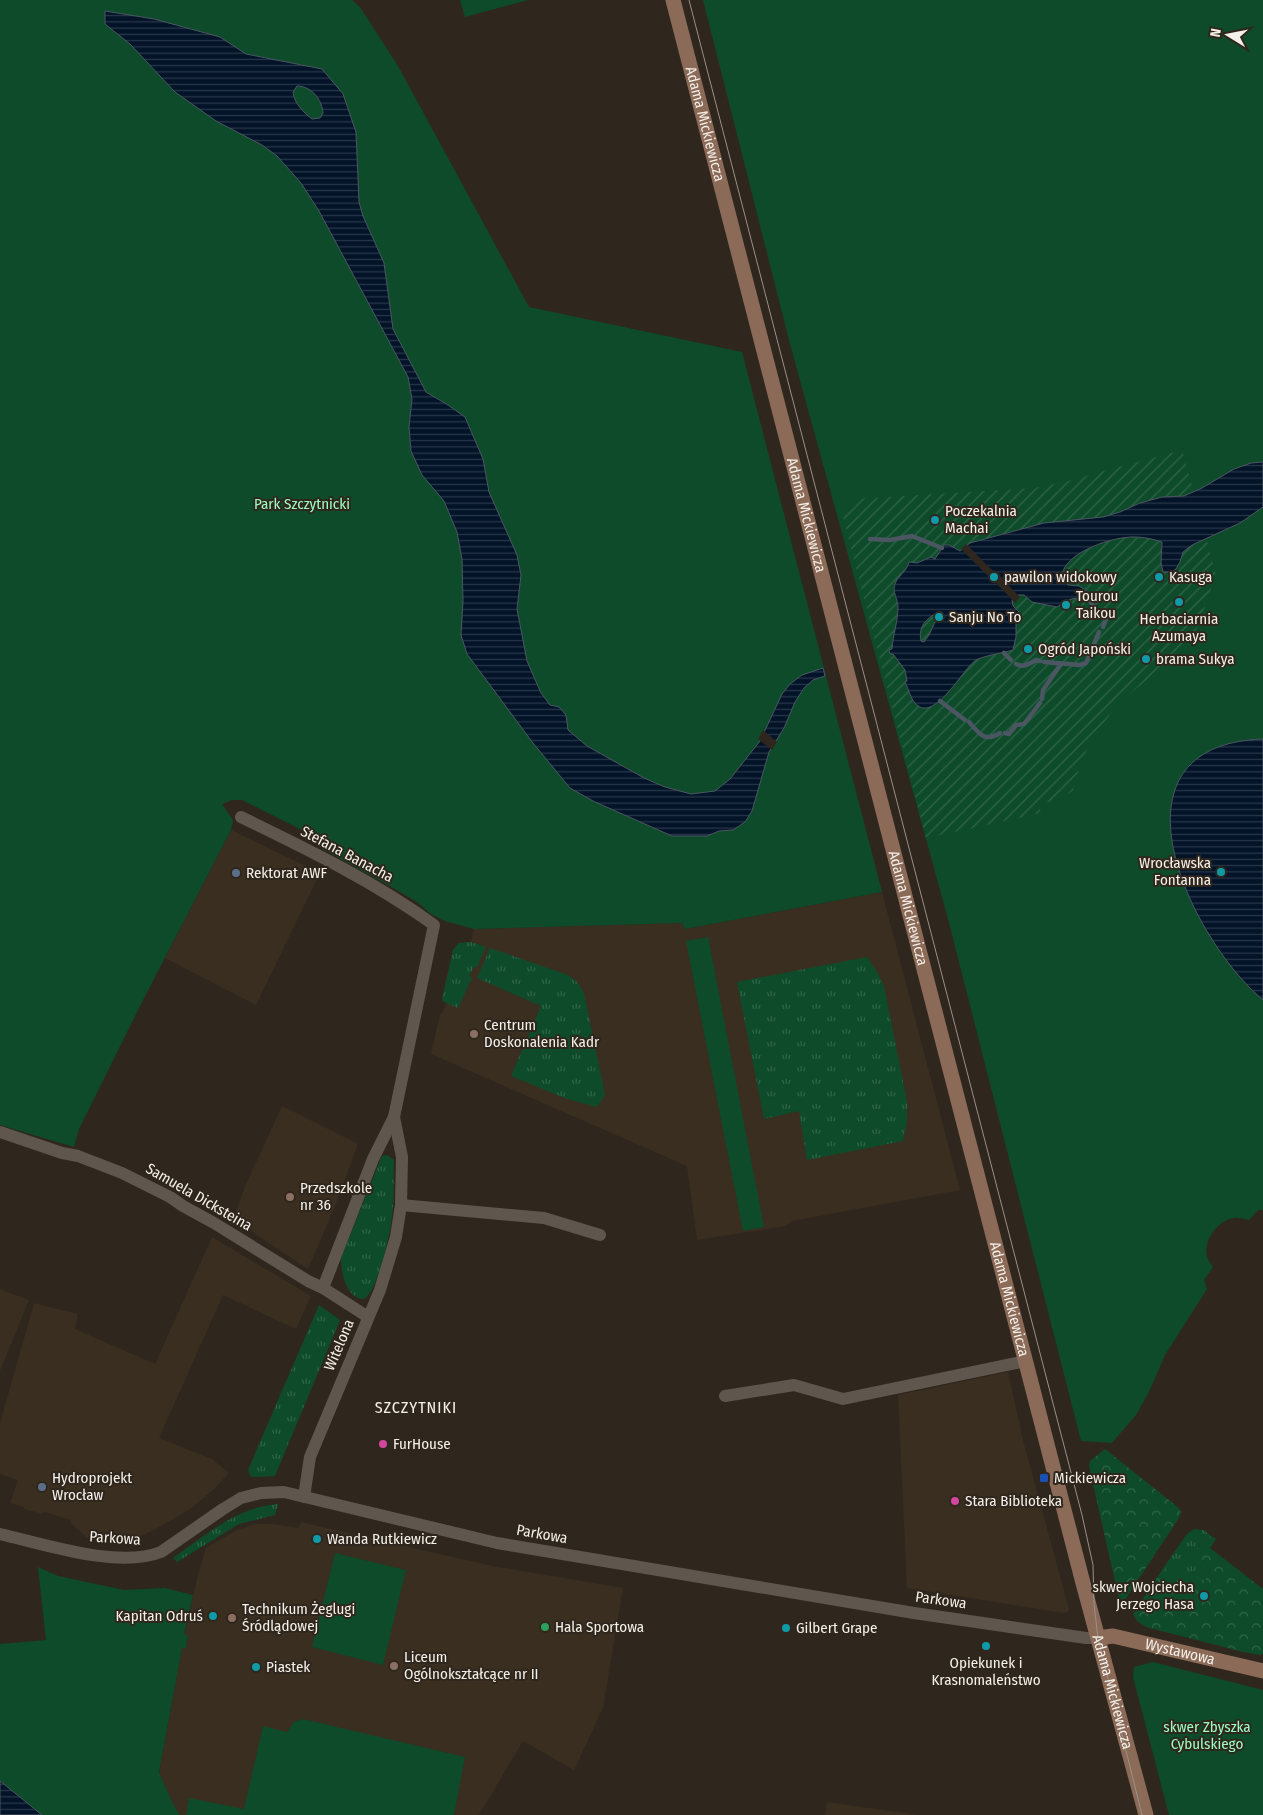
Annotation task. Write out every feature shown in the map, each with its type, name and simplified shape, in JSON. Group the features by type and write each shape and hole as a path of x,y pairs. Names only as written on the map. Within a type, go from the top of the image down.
{"main road":[{"name":"Adama Mickiewicza","path":"672,0 1098,1638 1146,1815"},
{"name":"Wystawowa","path":"1098,1638 1113,1636 1263,1671"}],"street":[{"name":"Stefana Banacha","path":"242,817 405,904 434,925"},
{"name":"Witelona","path":"323,1288 373,1159 394,1117 434,925"},
{"name":"Witelona","path":"304,1497 310,1457 387,1272 396,1237 401,1205 402,1157 394,1117"},
{"name":"Samuela Dicksteina","path":"0,1132 62,1153 78,1156 122,1173 170,1197 368,1317"},
{"path":"401,1205 544,1218 600,1235"},
{"path":"725,1396 794,1384 843,1399 1026,1362"},
{"name":"Parkowa","path":"0,1534 90,1554 131,1558 152,1556 161,1552 223,1509 250,1495 284,1492 497,1543 536,1550 914,1613 1098,1638"}],"shaded area":[{"path":"231,830 320,873 256,1005 165,958"},
{"path":"882,892 960,1190 792,1221 786,1226 697,1240 687,1166 431,1054 440,1014 446,1003 442,999 453,950 459,943 471,942 474,929 682,923 685,929"},
{"name":"Przedszkole nr 36","path":"282,1106 358,1144 334,1209 308,1269 233,1219 246,1184"},
{"path":"212,1237 311,1296 296,1329 223,1295 159,1438 212,1459 229,1473 192,1508 156,1529 136,1538 104,1541 86,1537 71,1523 71,1520 44,1512 43,1514 24,1509 24,1507 10,1503 18,1480 0,1474 0,1423 34,1303 78,1314 75,1329 155,1364"},
{"path":"0,1289 29,1300 0,1371"},
{"path":"1008,1372 1023,1440 1069,1609 1068,1612 1064,1613 907,1588 898,1395"},
{"name":"Liceum Ogólnokształcące nr II","path":"301,1522 492,1566 623,1588 603,1708 574,1770 523,1741 479,1815 180,1815 159,1773 182,1647 186,1648 188,1635 184,1635 206,1548 237,1530 255,1524 273,1524 299,1528"},
{"path":"827,1802 918,1815 825,1815"}],"green space":[{"name":"Park Szczytnicki","path":"0,0 352,0 360,7 398,66 529,307 742,352 882,892 685,929 682,923 474,929 445,921 431,914 417,902 322,849 318,838 242,800 232,800 222,804 233,820 231,830 79,1129 74,1147 0,1125"},
{"path":"460,0 528,0 465,17"},
{"path":"703,0 1263,0 1263,1210 1258,1210 1249,1220 1234,1218 1228,1220 1213,1232 1206,1250 1207,1257 1213,1267 1204,1280 1207,1289 1165,1355 1149,1392 1136,1415 1112,1443 1081,1441 948,919 790,344"},
{"name":"Ogród Japoński","path":"1178,451 1183,453 1216,574 1199,624 1190,641 1169,657 1172,664 1138,687 1116,706 1090,743 1079,768 1073,791 1052,801 1039,804 1041,813 926,838 843,517 854,499 1034,488 1064,482"},
{"path":"708,937 764,1227 743,1231 686,941"},
{"path":"471,942 486,947 477,967 474,967 469,976 472,978 458,1008 444,1002 442,999 453,950 459,943"},
{"path":"490,948 568,975 577,982 584,993 605,1095 597,1107 567,1099 511,1076 541,1006 477,978"},
{"path":"867,957 884,986 907,1102 907,1122 903,1141 807,1160 799,1111 764,1119 737,982"},
{"path":"387,1155 394,1160 393,1207 390,1231 378,1276 369,1294 364,1299 358,1298 349,1290 346,1284 341,1258 382,1156"},
{"path":"319,1305 340,1320 275,1476 251,1477 248,1470"},
{"path":"1105,1449 1179,1508 1181,1513 1124,1601 1119,1599 1089,1466 1090,1461"},
{"path":"278,1504 275,1515 239,1524 177,1562 173,1558 235,1516 263,1506"},
{"path":"1194,1529 1204,1530 1211,1536 1199,1543 1196,1552 1207,1566 1209,1573 1202,1586 1191,1591 1164,1567 1187,1534"},
{"name":"skwer Wojciecha Jerzego Hasa","path":"1211,1536 1216,1539 1210,1548 1263,1589 1263,1653 1261,1655 1146,1627 1137,1621 1133,1614 1164,1567 1191,1590 1202,1586 1209,1573 1207,1566 1196,1552 1199,1543"},
{"path":"335,1553 406,1570 383,1665 312,1647"},
{"path":"38,1567 58,1576 124,1590 165,1588 193,1595 184,1634 188,1635 186,1648 182,1648 159,1772 180,1815 42,1815 0,1781 0,1644 46,1640"},
{"name":"skwer Zbyszka Cybulskiego","path":"1153,1662 1263,1690 1263,1815 1169,1815 1133,1677 1134,1667"},
{"path":"303,1719 465,1757 454,1815 186,1815 189,1798 244,1809 263,1726 287,1732 294,1722"}],"water":[{"path":"105,11 154,19 220,37 246,54 322,69 343,94 356,132 359,202 363,216 384,263 393,329 426,392 465,417 483,459 489,492 517,555 521,575 517,609 527,661 541,693 550,705 559,707 566,715 568,730 587,746 644,778 665,787 691,794 715,791 730,779 760,741 782,694 790,684 802,675 823,668 825,676 813,680 804,688 795,702 784,728 769,752 752,811 745,822 733,830 719,831 707,836 672,836 593,801 570,788 533,743 467,654 461,635 463,601 462,559 457,532 444,501 422,475 411,451 409,427 412,399 408,377 319,211 301,183 277,156 262,145 216,121 175,92 130,44 105,24","holes":["297,86 307,88 318,98 323,113 320,118 312,119 297,104 293,92"]},
{"path":"1263,462 1263,507 1240,523 1192,545 1183,552 1180,562 1172,572 1163,572 1161,563 1162,542 1159,541 1142,537 1126,537 1092,547 1072,559 1065,567 1062,575 1068,585 1079,586 1087,591 1089,596 1084,599 1076,598 1070,600 1057,607 1032,602 1024,595 1018,595 1012,600 1013,606 1020,613 1017,619 1013,620 1016,623 1016,637 1013,650 976,660 948,693 931,707 923,708 915,703 905,682 907,681 905,670 893,654 890,654 889,650 892,649 898,612 894,587 909,562 917,563 931,557 935,559 944,545 949,545 960,551 970,543 1044,523 1103,517 1162,497 1184,496 1202,488 1234,469 1251,463","holes":["938,612 942,612 944,616 935,622 924,642 921,641 920,636 924,624"]},
{"name":"Wrocławska Fontanna","path":"1263,739 1263,1000 1235,971 1209,934 1187,892 1173,848 1171,808 1183,774 1213,749"},
{"path":"0,1781 42,1815 0,1815"}],"pier":[{"path":"966,544 993,571 999,573 1001,578 1020,597 1015,603 996,583 990,582 988,576 961,549"},
{"path":"763,730 777,742 772,750 758,739"}],"waterway":[{"path":"870,539 890,540 912,536 942,548"},
{"path":"1087,597 1094,607"},
{"path":"1099,613 1106,619 1103,627"},
{"path":"1044,662 1080,665 1086,663 1099,632"},
{"path":"1004,653 1011,660"},
{"path":"1016,664 1024,666 1036,660 1040,661"},
{"path":"1042,699 1043,690 1061,664"},
{"path":"940,701 965,720"},
{"path":"1005,733 1009,734 1016,725 1024,724 1040,703"},
{"path":"969,722 979,733 986,737 1000,733"}],"tram line":[{"path":"689,0 1082,1515 1093,1565 1094,1604 1098,1638 1142,1815"}],"place":[{"name":"Poczekalnia Machai","path":"935,520"},
{"name":"pawilon widokowy","path":"994,577"},
{"name":"Kasuga","path":"1159,577"},
{"name":"Herbaciarnia Azumaya","path":"1179,602"},
{"name":"Tourou Taikou","path":"1066,605"},
{"name":"Sanju No To","path":"939,617"},
{"name":"Ogród Japoński","path":"1028,649"},
{"name":"brama Sukya","path":"1146,659"},
{"name":"Wrocławska Fontanna","path":"1221,872"},
{"name":"Rektorat AWF","path":"236,873"},
{"name":"Centrum Doskonalenia Kadr","path":"474,1034"},
{"name":"Przedszkole nr 36","path":"290,1197"},
{"name":"FurHouse","path":"383,1444"},
{"name":"Mickiewicza","path":"1044,1478"},
{"name":"Hydroprojekt Wrocław","path":"42,1487"},
{"name":"Stara Biblioteka","path":"955,1501"},
{"name":"Wanda Rutkiewicz","path":"317,1539"},
{"name":"skwer Wojciecha Jerzego Hasa","path":"1204,1596"},
{"name":"Kapitan Odruś","path":"213,1616"},
{"name":"Technikum Żeglugi Śródlądowej","path":"232,1618"},
{"name":"Hala Sportowa","path":"545,1627"},
{"name":"Gilbert Grape","path":"786,1628"},
{"name":"Opiekunek i Krasnomaleństwo","path":"986,1646"},
{"name":"Liceum Ogólnokształcące nr II","path":"394,1666"},
{"name":"Piastek","path":"256,1667"}],"district":[{"name":"SZCZYTNIKI","path":"416,1407"}]}
